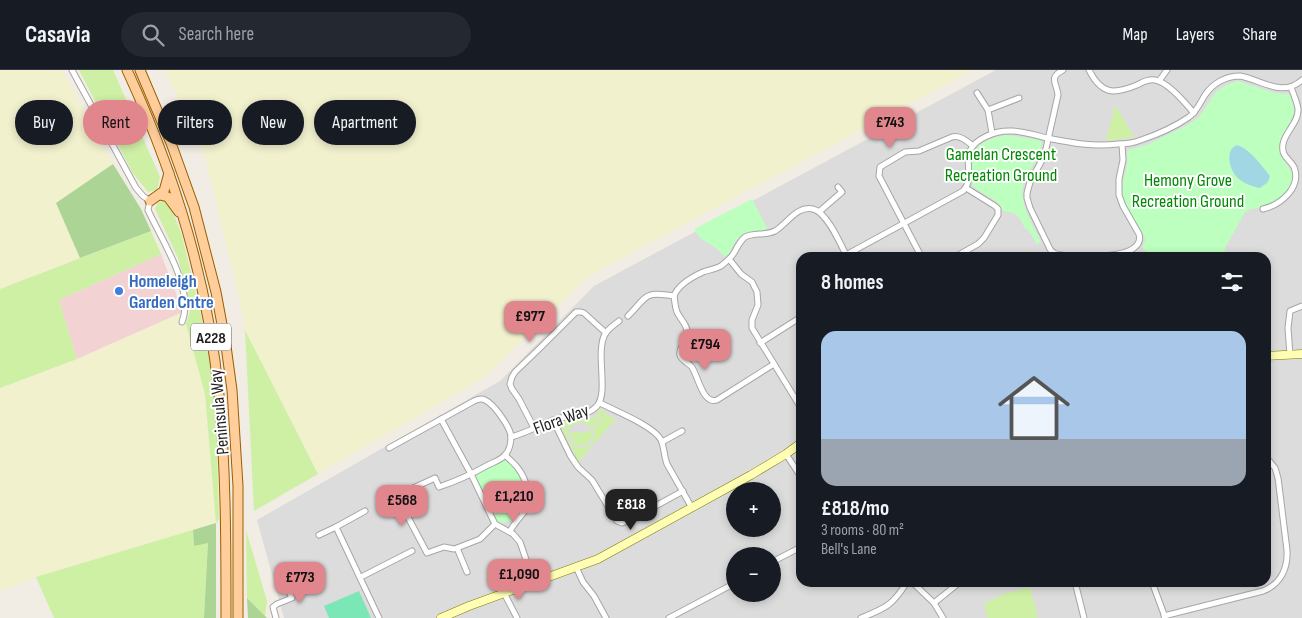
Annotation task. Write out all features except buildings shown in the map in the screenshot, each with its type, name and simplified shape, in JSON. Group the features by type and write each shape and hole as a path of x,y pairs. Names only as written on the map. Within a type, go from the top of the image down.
{"main road":[{"name":"Peninsula Way","path":"127,70 170,173 203,292 219,394 224,459 226,618"},
{"name":"Peninsula Way","path":"140,70 171,143 194,207 216,292 226,346 232,390 238,486 238,618"},
{"path":"150,200 164,191 170,173"},
{"path":"160,195 168,198 184,218"}],"street":[{"path":"72,70 136,188 150,200 148,210 174,260 184,296 185,315 182,322"},
{"path":"1053,252 1028,202 1027,193 1031,178 1041,162 1048,138 1058,95 1054,78 1056,74 1063,70"},
{"path":"1088,70 1099,85 1104,89 1112,91 1125,90 1147,80 1159,81 1194,112"},
{"path":"1159,81 1167,70"},
{"path":"854,252 966,188 969,180 968,157 973,146 982,138 992,133 1011,130 1090,146 1136,142 1184,120 1194,112 1211,88 1220,81 1230,77 1244,77 1283,89 1291,87 1302,80"},
{"path":"1263,209 1272,207 1286,199 1296,184 1296,169 1286,158 1283,147 1284,139 1298,114 1297,103 1291,87"},
{"path":"977,93 988,110 992,133"},
{"path":"988,110 1019,98"},
{"path":"919,252 879,176 879,169 905,152 919,151 956,136 973,146"},
{"path":"1122,144 1123,160 1119,179 1119,195 1139,234 1140,240 1134,247 1123,252"},
{"path":"820,211 842,192 838,187"},
{"path":"963,252 981,242 998,215 998,209 995,206 966,188"},
{"path":"774,364 717,400 711,401 699,384 692,367 680,356 680,350 687,336 687,330 678,314 674,296 679,288 701,273 719,266 729,259 746,237 754,234 771,233 802,209 810,208 820,211 825,216 845,252"},
{"path":"729,259 756,288 758,305 751,326 796,400"},
{"path":"628,316 647,296 657,294 674,296"},
{"path":"1290,355 1288,328 1290,311 1302,306"},
{"path":"534,428 511,386 514,372 576,312 584,313 606,333 619,321"},
{"path":"760,343 796,320"},
{"name":"Flora Way","path":"511,437 553,420 591,411 600,403 602,394 601,350 606,333"},
{"path":"1271,356 1302,354"},
{"path":"389,448 477,399 483,399 490,403 510,432 510,446 505,455 471,474 440,488 435,478 398,495 427,553 444,547 454,549 480,539 495,524"},
{"path":"600,403 656,434 662,442 667,464 692,508"},
{"path":"441,419 471,474 495,524 516,536 520,542 534,582"},
{"path":"553,420 570,456 578,467 592,480 617,521 622,523 632,520 683,491"},
{"path":"662,442 682,431"},
{"path":"441,618 504,592 598,559 692,508 796,447"},
{"path":"786,454 796,469"},
{"path":"505,455 516,466 524,480 527,491 527,504 524,512 510,532"},
{"path":"1271,463 1275,468 1278,478 1287,550 1286,567 1280,578 1271,586"},
{"path":"319,535 366,511"},
{"path":"336,526 379,618"},
{"path":"457,548 467,572"},
{"path":"361,577 412,550"},
{"path":"781,557 796,550"},
{"path":"576,567 583,582 594,596 606,618"},
{"path":"276,618 273,607 292,598 286,585"},
{"path":"669,618 726,587"},
{"path":"862,618 890,605 900,595 904,587"},
{"path":"917,587 934,603 943,618"},
{"path":"934,603 954,587"},
{"path":"1076,587 1084,618"},
{"path":"1154,587 1164,617 1270,587"},
{"path":"504,592 517,618"}],"shaded area":[{"path":"996,70 1302,70 1302,618 284,618 257,520 500,381 594,286"},
{"path":"161,254 183,312 77,359 59,300"}],"green space":[{"path":"0,70 62,70 83,109 83,145 103,145 113,164 56,203 80,258 0,289"},
{"path":"79,70 113,70 126,100 95,100"},
{"path":"165,70 973,70 589,276 488,374 318,474 245,330 205,156 200,145 232,145 232,100 179,100"},
{"name":"Hemony Grove Recreation Ground","path":"1238,81 1275,93 1289,94 1294,106 1293,119 1282,136 1280,147 1282,157 1294,175 1290,188 1283,196 1273,202 1260,206 1261,208 1250,209 1245,212 1224,250 1226,252 1147,252 1142,248 1145,238 1123,198 1122,184 1127,165 1128,150 1146,145 1186,126 1199,117 1216,92 1226,85"},
{"path":"1114,107 1119,111 1134,137 1107,141"},
{"name":"Gamelan Crescent Recreation Ground","path":"1006,135 1040,140 1042,143 1038,156 1027,175 1022,192 1029,218 1041,242 1037,244 1017,216 1003,211 994,200 972,185 971,159 974,151 986,141"},
{"path":"118,145 146,145 160,177 157,190 148,192 132,172"},
{"path":"113,164 141,209 151,231 80,258 56,203"},
{"path":"752,199 769,232 754,231 741,236 726,258 716,248 700,238 694,229"},
{"path":"163,201 171,207 182,236 209,348 216,408 219,519 216,523 205,394 186,324 191,308 178,258 155,209 158,202"},
{"path":"151,231 161,254 59,300 77,359 0,388 0,289"},
{"path":"183,312 205,394 216,523 36,577 0,591 0,388 78,359"},
{"path":"245,330 318,474 254,511"},
{"path":"600,409 604,410 598,422 591,428 583,422 574,424 570,429 559,424 564,421 593,418"},
{"path":"605,411 616,420 594,444 592,443 593,429 601,421"},
{"path":"560,426 569,431 569,440 576,447 585,448 591,444 592,446 580,460 579,464 562,429 559,428"},
{"path":"591,430 592,438 586,445 578,446 572,440 571,432 582,433"},
{"path":"504,460 509,462 520,475 524,485 525,496 522,505 524,508 516,517 501,523 497,522 475,478 478,473"},
{"path":"216,523 216,618 204,618 208,543 194,546 193,530"},
{"path":"193,530 194,546 208,542 204,618 54,618 36,577"},
{"path":"246,530 267,601 265,616 247,598"},
{"path":"1030,587 1038,618 988,618 984,604 1004,594"},
{"path":"359,591 371,618 329,618 324,606"},
{"path":"247,598 267,618 248,618"}],"water":[{"path":"1237,145 1251,154 1270,176 1268,182 1260,188 1244,182 1234,173 1229,159 1231,150"}],"place":[{"name":"Homeleigh Garden Cntre","path":"119,291"}]}
